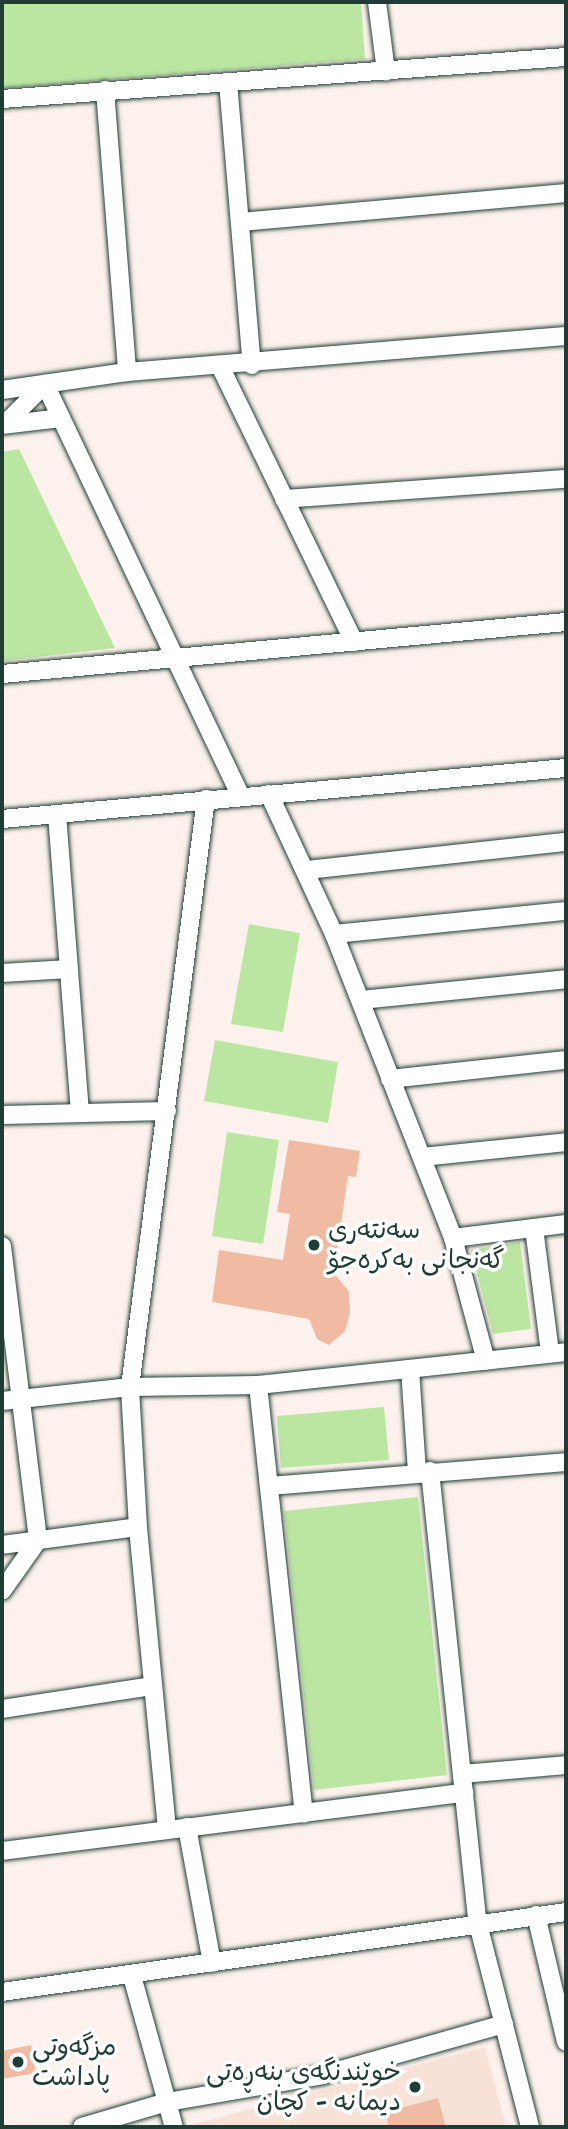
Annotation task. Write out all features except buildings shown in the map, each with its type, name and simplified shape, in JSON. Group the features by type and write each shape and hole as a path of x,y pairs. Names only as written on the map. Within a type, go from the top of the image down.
{"street":[{"path":"377,2 386,71"},
{"path":"2,99 566,57"},
{"path":"228,82 252,365"},
{"path":"105,90 127,372"},
{"path":"241,222 566,193"},
{"path":"2,390 127,372 252,365 566,336"},
{"path":"220,366 355,642"},
{"path":"4,425 45,384"},
{"path":"45,384 241,796"},
{"path":"2,390 61,418"},
{"path":"2,390 4,425"},
{"path":"4,425 61,418"},
{"path":"284,499 566,479"},
{"path":"2,674 566,622"},
{"path":"2,819 566,768"},
{"path":"269,793 307,870 334,934 453,1238 486,1361"},
{"path":"167,1829 138,1527 130,1387 206,799"},
{"path":"57,814 80,1111"},
{"path":"307,870 566,842"},
{"path":"334,934 566,911"},
{"path":"2,973 69,969"},
{"path":"360,1000 566,979"},
{"path":"390,1079 566,1060"},
{"path":"2,1115 80,1111 167,1111"},
{"path":"422,1157 566,1142"},
{"path":"453,1238 566,1224"},
{"path":"2,1401 130,1387 258,1385 558,1352 534,1228"},
{"path":"2,1591 38,1540 3,1256"},
{"path":"410,1368 462,1774 478,1924 530,2127"},
{"path":"258,1385 304,1814"},
{"path":"269,1486 566,1462"},
{"path":"2,1545 138,1527"},
{"path":"2,1709 152,1686"},
{"path":"462,1774 566,1765"},
{"path":"2,1851 464,1793"},
{"path":"187,1827 212,1963"},
{"path":"2,1992 132,1976 566,1912"},
{"path":"536,1915 566,2042"},
{"path":"132,1976 174,2127"},
{"path":"82,2127 167,2102 323,2076 504,2024"}],"shaded area":[{"name":"خوێندنگەی بنەڕەتی دیمانە - کچان","path":"485,2047 506,2127 183,2127"}],"green space":[{"path":"2,2 361,2 365,59 2,88"},
{"path":"19,449 115,648 2,661 2,452"},
{"path":"249,924 300,933 283,1032 231,1024"},
{"path":"215,1040 338,1062 328,1123 204,1101"},
{"path":"227,1132 279,1140 263,1244 212,1236"},
{"path":"520,1242 531,1329 493,1334 471,1250"},
{"path":"384,1407 389,1460 281,1468 277,1416"},
{"path":"418,1497 447,1775 314,1790 284,1511"}],"place":[{"name":"سەنتەری گەنجانی بەکرەجۆ","path":"314,1245"},
{"name":"مزگەوتی پاداشت","path":"18,2062"},
{"name":"خوێندنگەی بنەڕەتی دیمانە - کچان","path":"415,2087"}]}
